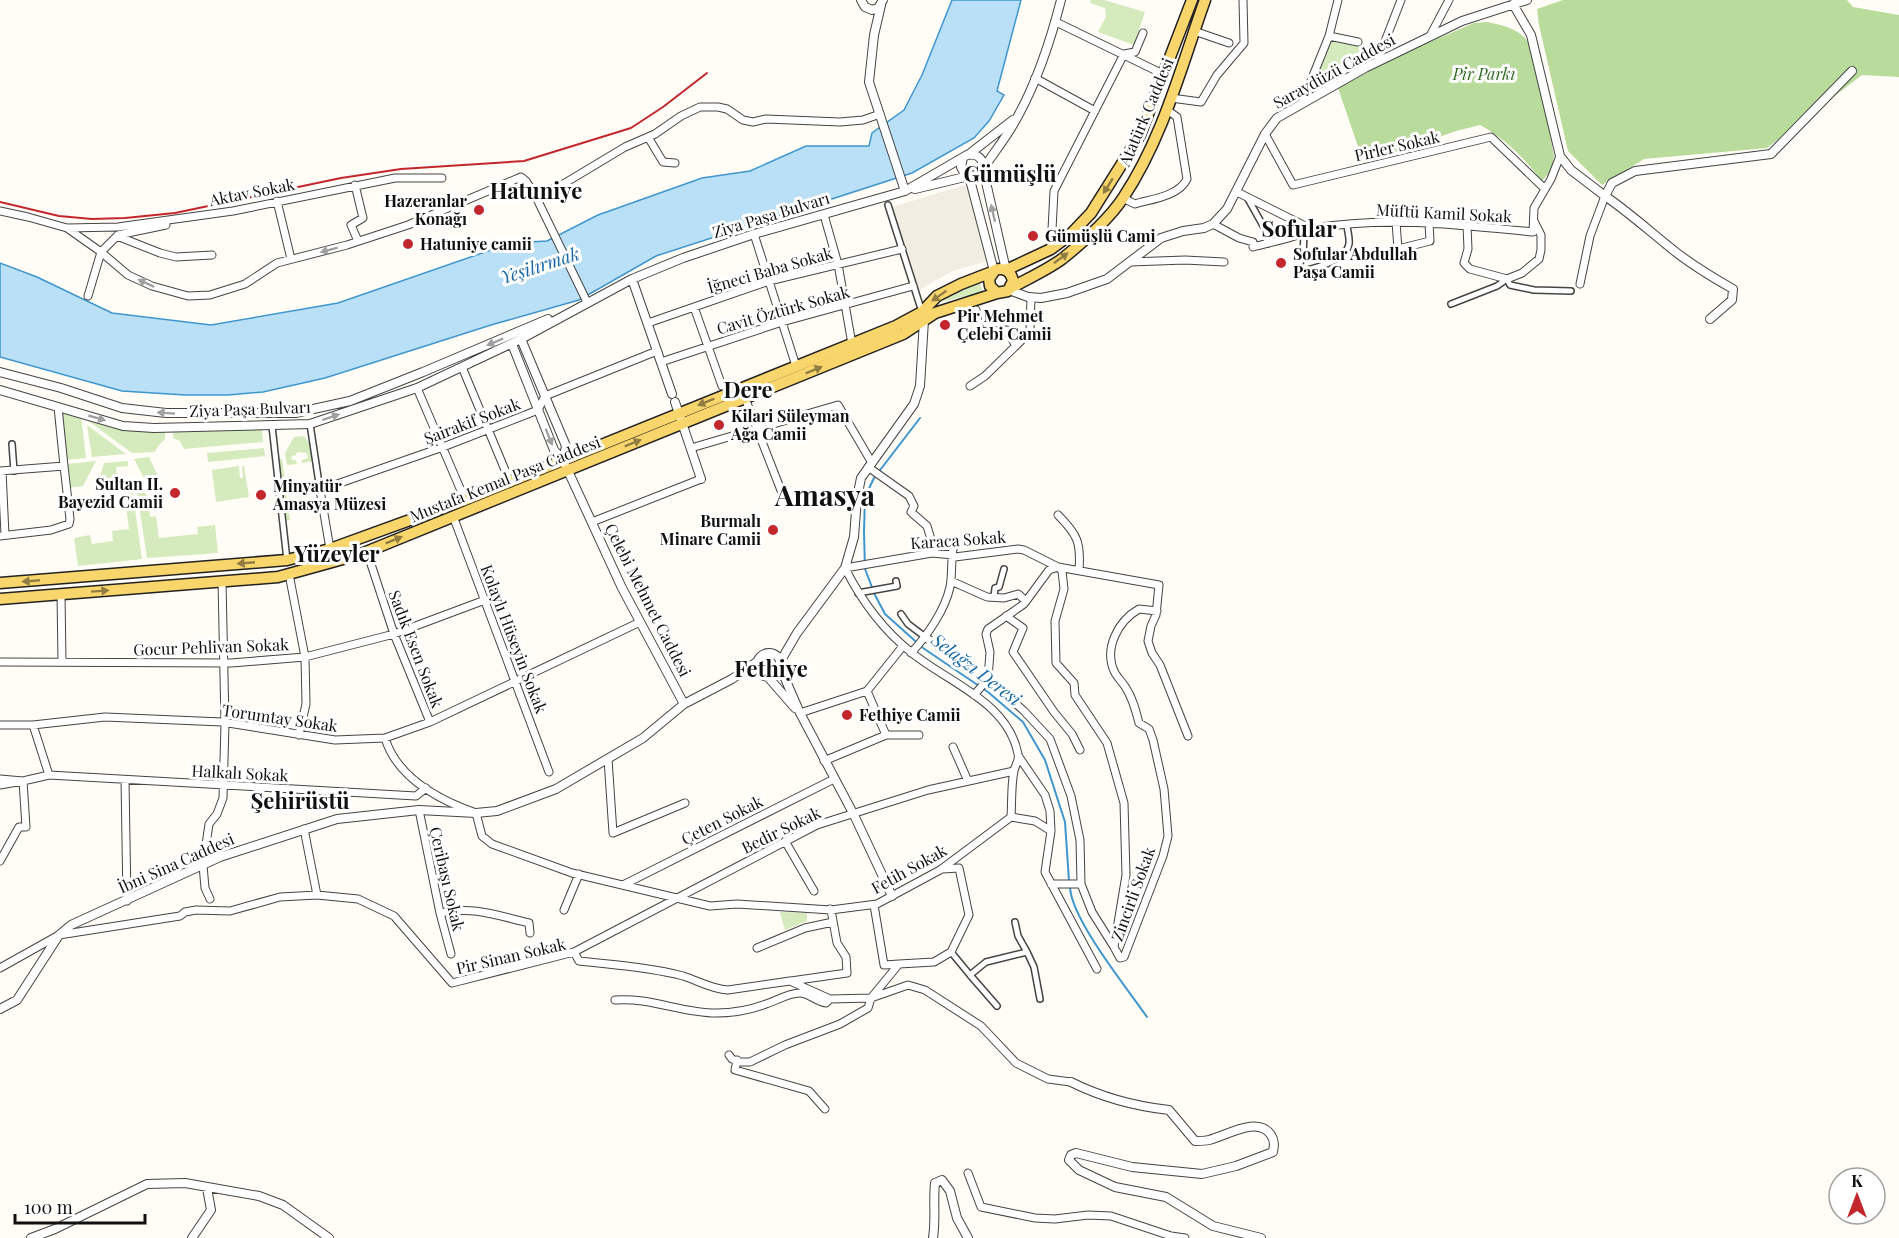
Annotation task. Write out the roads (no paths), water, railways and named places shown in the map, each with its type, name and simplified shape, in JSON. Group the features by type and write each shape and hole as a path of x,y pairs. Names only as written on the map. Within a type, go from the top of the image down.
{"main road":[{"name":"Atatürk Caddesi","path":"1006,270 1051,249 1070,236 1091,213 1140,135 1192,0"},
{"name":"Atatürk Caddesi","path":"1010,289 1061,260 1088,236 1123,198 1146,159 1167,110 1205,0"},
{"path":"999,269 1006,270 1012,277 1010,289 1004,293 998,292 990,286 989,279 993,272 999,269"},
{"name":"Mustafa Kemal Paşa Caddesi","path":"681,418 745,398 903,334 923,316 937,296 993,272"},
{"name":"Mustafa Kemal Paşa Caddesi","path":"0,599 278,577 367,552 566,465 681,418 796,366 923,316 975,305 998,292"},
{"name":"Mustafa Kemal Paşa Caddesi","path":"0,583 287,560 330,549 510,482 566,465"}],"street":[{"path":"861,0 868,9 874,35"},
{"path":"882,3 874,35 869,82 905,191 978,175 983,169 1018,117 1056,22 1061,0"},
{"path":"1171,98 1201,102 1217,75 1244,43 1243,0"},
{"path":"1302,103 1329,36 1338,0"},
{"path":"1377,62 1401,0"},
{"path":"1430,36 1449,0"},
{"name":"Saraydüzü Caddesi","path":"1213,224 1227,210 1265,134 1278,118 1377,62 1430,36 1462,21 1527,0"},
{"path":"868,9 875,9 882,3"},
{"path":"1513,4 1531,35 1560,156 1570,170 1630,213 1668,247 1706,274 1733,289 1732,300 1710,319"},
{"path":"1056,22 1163,74"},
{"path":"1194,31 1229,43"},
{"path":"1124,54 1135,52 1143,33"},
{"path":"1329,36 1358,42"},
{"path":"1051,249 1054,191 1124,54"},
{"path":"1580,284 1590,237 1612,183 1635,171 1771,154 1852,71"},
{"path":"1035,78 1095,111"},
{"path":"536,197 700,107 727,109 743,120 753,122 766,119 840,122 881,117"},
{"path":"1123,198 1135,204 1175,192 1183,187 1187,179 1177,117 1167,110"},
{"name":"Ziya Paşa Bulvarı","path":"0,390 123,426 154,428 310,424 417,388 512,344 632,279 683,258 754,234 905,191 966,157 1018,117"},
{"name":"Pirler Sokak","path":"1265,134 1293,185 1491,137 1545,189"},
{"path":"648,137 663,162 675,163"},
{"path":"993,272 969,176 962,170 961,163 966,157 975,154 981,158 1006,270"},
{"name":"Müftü Kamil Sokak","path":"1213,224 1239,238 1253,242 1253,247 1304,234 1311,229 1347,224 1429,223 1533,232 1533,208 1545,189 1560,156"},
{"path":"0,212 67,228 128,274 152,286 188,296 210,295 245,284 277,263 408,225 521,177 536,197 587,302"},
{"name":"Aktav Sokak","path":"67,228 118,227 191,218 395,178 442,178"},
{"path":"356,185 363,218 351,225 358,241"},
{"path":"1237,192 1311,229"},
{"path":"1247,197 1266,231 1268,244"},
{"path":"277,201 291,260"},
{"path":"765,676 775,675 787,647 844,568 854,537 861,478 914,404 920,386 923,316 888,205"},
{"path":"824,215 838,264 852,344"},
{"path":"88,296 101,252 117,236 150,230 191,218"},
{"path":"1451,304 1497,286 1522,273 1539,259 1541,235 1533,218"},
{"path":"1396,222 1398,249 1430,241 1429,223"},
{"path":"1010,289 1031,297 1041,298 1067,293 1107,279 1161,238 1213,224"},
{"path":"1304,234 1303,256 1296,273 1329,263 1342,255 1349,243 1347,224"},
{"path":"1467,226 1468,249 1464,263 1470,269 1507,279 1510,285 1520,288 1571,291"},
{"path":"754,234 796,366"},
{"path":"117,236 176,257 212,255"},
{"name":"İğneci Baba Sokak","path":"648,323 769,281 902,249"},
{"path":"1130,262 1185,260 1224,262"},
{"path":"592,522 701,479 632,279"},
{"name":"Cavit Öztürk Sokak","path":"661,362 782,322 913,286"},
{"path":"970,386 985,376 1030,332 1031,297"},
{"name":"Ziya Paşa Bulvarı","path":"0,372 61,388 122,408 166,413 295,413 360,397 587,302"},
{"path":"975,305 980,332 1007,330 1016,346"},
{"path":"694,307 722,386"},
{"path":"521,339 566,446 566,465"},
{"path":"512,344 554,450 566,465"},
{"path":"545,396 657,351"},
{"path":"462,367 510,482"},
{"path":"417,388 465,500"},
{"name":"Şairakif Sokak","path":"320,490 538,410 545,396"},
{"path":"745,398 782,493"},
{"path":"691,448 838,405 871,467 909,496 914,506 911,512 927,526 935,553"},
{"path":"58,407 70,519 69,524 51,530 3,536 1,471 64,466"},
{"path":"310,424 330,549"},
{"path":"272,426 287,560"},
{"path":"12,444 14,471"},
{"name":"Çelebi Mehmet Caddesi","path":"566,465 622,588 684,704 732,679 758,661"},
{"path":"1058,515 1073,530 1081,548 1079,570"},
{"name":"Kolaylı Hüseyin Sokak","path":"453,516 549,772"},
{"path":"913,652 936,621 945,603 951,581 955,540"},
{"name":"Karaca Sokak","path":"844,568 935,553 955,557 1024,550 1058,567 1159,585 1157,611 1148,634 1148,641 1188,736"},
{"name":"Sadık Esen Sokak","path":"367,552 394,634 430,723"},
{"path":"975,694 986,680 990,652 987,629 1026,601 1049,570 1058,567"},
{"name":"Zincirli Sokak","path":"1058,567 1062,571 1064,589 1054,621 1056,663 1074,683 1075,695 1107,743 1124,803 1126,875 1114,947 1120,958 1124,957 1163,856 1168,836 1164,789 1153,740 1149,729 1139,723 1135,705 1115,673 1112,659 1113,638 1121,622 1139,609 1157,611"},
{"path":"844,568 858,593 881,624 903,645 975,694 996,712 1012,732 1019,757 1045,795 1050,811 1051,831 1045,872 1096,969"},
{"path":"994,597 995,588 999,587 1004,569"},
{"path":"289,573 305,657 306,704 299,735"},
{"path":"210,899 205,888 202,865 209,824 224,798 222,581"},
{"path":"858,593 897,586 896,581"},
{"path":"951,581 983,596 1004,598 1018,594 1026,601"},
{"path":"61,594 62,662"},
{"name":"Gocur Pehlivan Sokak","path":"0,662 224,663 305,657 394,634 485,600"},
{"path":"901,614 908,624 923,637 961,662"},
{"path":"1006,616 1023,628 1013,652 1072,734 1080,750"},
{"name":"Torumtay Sokak","path":"0,725 33,725 105,717 225,723 335,740 385,738 430,723 640,622"},
{"path":"800,713 867,691 903,645"},
{"path":"787,647 772,654 764,654 758,661 757,667 800,713"},
{"path":"772,654 780,664 800,713 892,896"},
{"name":"Çelebi Mehmet Caddesi","path":"732,679 765,676"},
{"path":"986,680 1024,711 1050,739 1071,796 1080,840 1081,884 1092,912 1114,947"},
{"path":"867,691 886,735"},
{"name":"İbni Sina Caddesi","path":"0,1009 17,1000 59,935 71,925 202,865 337,819 418,810 476,813 497,811 556,789 643,738 684,704"},
{"path":"33,725 49,775"},
{"path":"824,761 886,735 919,735"},
{"path":"385,738 390,754 407,776 460,808 476,813"},
{"path":"952,747 968,781"},
{"path":"1019,757 1014,771 1011,817 1035,821 1051,831"},
{"path":"608,759 613,833 685,804"},
{"name":"Bedir Sokak","path":"574,952 817,825 928,790 1014,771"},
{"name":"Halkalı Sokak","path":"23,781 49,775 416,796 426,788"},
{"path":"0,779 23,781"},
{"name":"Çeten Sokak","path":"623,885 834,779"},
{"path":"125,780 127,901"},
{"path":"0,785 23,781"},
{"path":"0,861 19,827 27,827 23,781"},
{"name":"Çeribaşı Sokak","path":"418,810 451,954"},
{"name":"Fetih Sokak","path":"476,813 482,836 492,844 579,874 710,906 737,904 831,910 874,905 892,896 940,870 1011,817"},
{"path":"304,830 317,895"},
{"path":"785,841 814,891"},
{"path":"874,905 884,965 934,962 951,952 969,915 959,868 940,870"},
{"path":"564,910 579,874"},
{"path":"1051,884 1081,884"},
{"name":"Pir Sinan Sokak","path":"59,935 180,916 185,912 196,910 230,911 280,897 317,895 358,899 394,916 452,983 574,952 579,962 684,976 719,989 728,990 790,981"},
{"path":"790,981 847,972 846,957 837,943 831,910 822,905"},
{"path":"440,913 460,909 480,911 529,923 530,933"},
{"path":"757,948 805,928 833,922"},
{"path":"1015,922 1018,936 1034,967 1041,999"},
{"path":"0,968 59,935"},
{"path":"951,952 997,1006"},
{"path":"970,975 986,962 1027,952"},
{"path":"729,1055 737,1060 750,1062 785,1045 840,1024 868,1008 871,998 899,964"},
{"path":"790,981 830,999 871,998 908,985 925,990 981,1026 1016,1063 1048,1079 1071,1082 1099,1096 1145,1108 1168,1110 1195,1141 1208,1141 1253,1126 1266,1129 1275,1144 1273,1152 1236,1166 1202,1174 1132,1167 1076,1153 1071,1155 1069,1160 1079,1170 1115,1187 1166,1197 1213,1226 1258,1238"},
{"path":"615,1000 626,999 717,1013 750,1009 801,993 818,1002 826,1003 830,999"},
{"path":"737,1060 735,1070 809,1091 825,1108"},
{"path":"968,1173 981,1208 1035,1218 1111,1216 1161,1233 1185,1238"},
{"path":"933,1238 936,1217 935,1183 942,1180 950,1191 957,1218 968,1238"},
{"path":"31,1238 55,1229 147,1184 185,1184 258,1196 283,1205 329,1238"},
{"path":"192,1237 210,1210 207,1188"}],"water":[{"name":"Yeşilırmak","path":"952,0 1021,0 997,91 1004,95 989,121 974,138 912,173 656,256 579,300 491,325 325,378 263,392 185,395 122,391 0,357 0,263 37,277 112,313 211,325 338,303 511,243 547,241 598,215 702,178 750,171 806,146 869,146 872,133 904,110 922,75"}],"waterway":[{"name":"Selağzı Deresi","path":"920,418 874,478 865,497 865,569 885,614 923,648 988,692 1023,722 1045,760 1065,822 1069,881"},
{"name":"Selağzı Deresi","path":"1070,887 1073,901 1090,935 1147,1017"}],"railway":[{"path":"0,202 59,216 92,219 125,218 175,213 341,178 401,169 524,161 631,128 707,73"}],"place":[{"name":"Hazeranlar Konağı","path":"479,210"},
{"name":"Gümüşlü Cami","path":"1033,236"},
{"name":"Hatuniye camii","path":"408,244"},
{"name":"Sofular Abdullah Paşa Camii","path":"1281,263"},
{"name":"Pir Mehmet Çelebi Camii","path":"945,325"},
{"name":"Kilari Süleyman Ağa Camii","path":"719,425"},
{"name":"Sultan II. Bayezid Camii","path":"175,493"},
{"name":"Minyatür Amasya Müzesi","path":"261,495"},
{"name":"Burmalı Minare Camii","path":"773,530"},
{"name":"Fethiye Camii","path":"847,715"}],"district":[{"name":"Gümüşlü","path":"1010,174"},
{"name":"Hatuniye","path":"536,191"},
{"name":"Sofular","path":"1299,229"},
{"name":"Dere","path":"748,390"},
{"name":"Amasya","path":"825,496"},
{"name":"Yüzevler","path":"337,554"},
{"name":"Fethiye","path":"771,669"},
{"name":"Şehirüstü","path":"300,801"}],"park label":[{"name":"Pir Parkı","path":"1484,74"}]}
